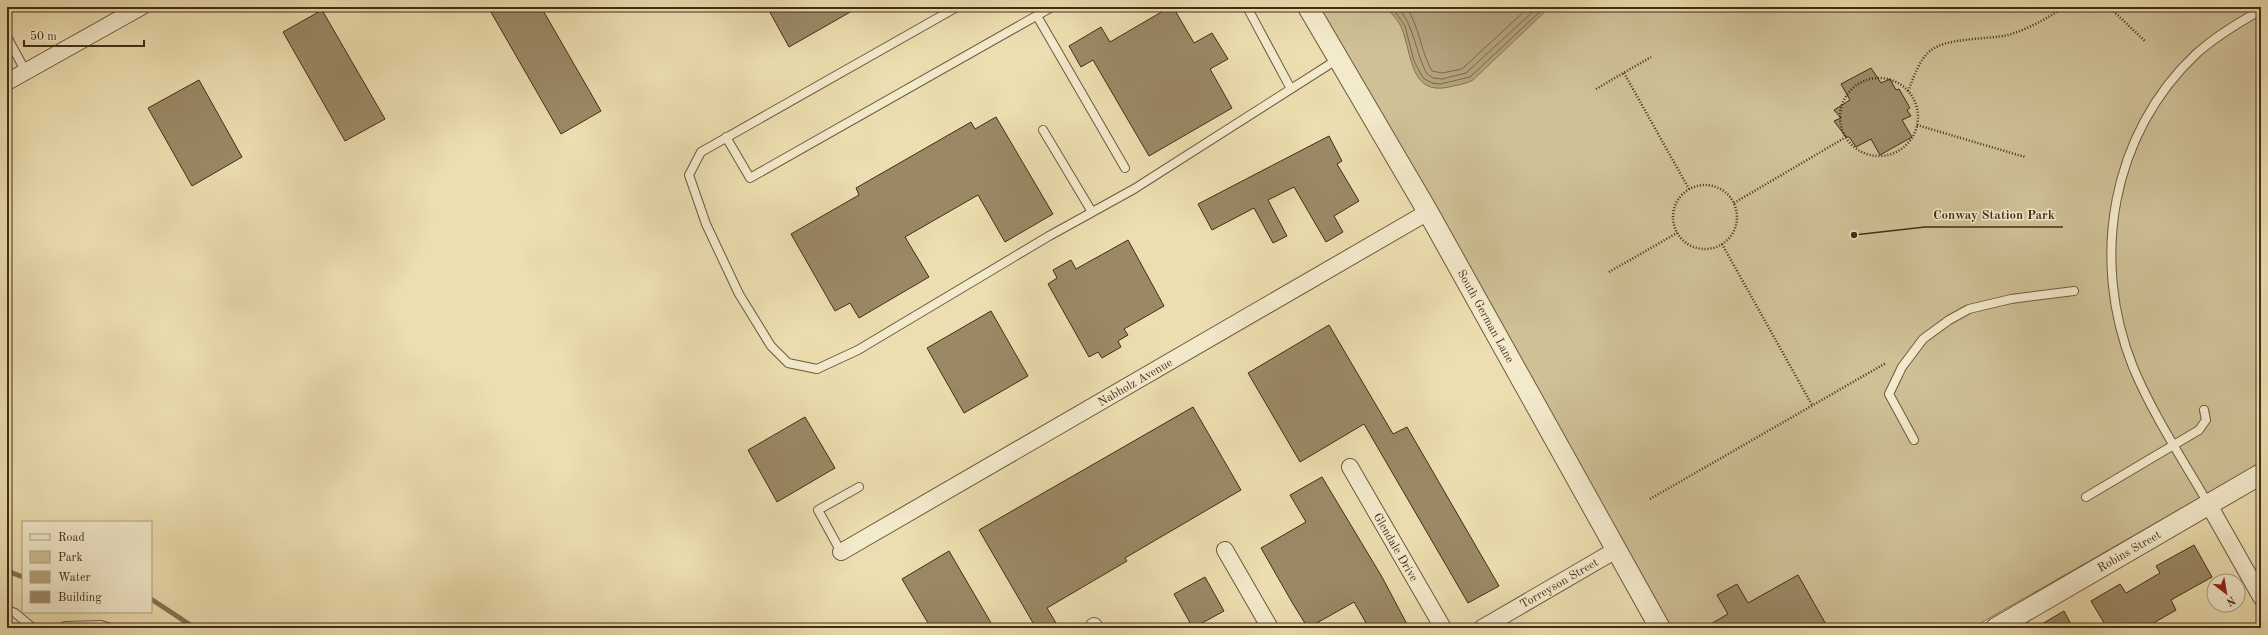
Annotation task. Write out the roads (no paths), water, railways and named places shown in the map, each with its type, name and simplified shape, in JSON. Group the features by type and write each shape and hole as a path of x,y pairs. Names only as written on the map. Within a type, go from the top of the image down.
{"street":[{"path":"7,82 141,7"},
{"name":"South German Lane","path":"1308,7 1428,212 1660,628"},
{"name":"Nabholz Avenue","path":"841,552 1428,212"},
{"name":"Glendale Drive","path":"1350,467 1443,628"},
{"name":"Robins Street","path":"1996,628 2261,474"},
{"path":"2209,505 2261,597"},
{"path":"1226,550 1270,628"},
{"name":"Torreyson Street","path":"1482,628 1616,550"}],"lane":[{"path":"957,7 701,152 689,175 706,224 739,294 771,346 788,363 817,369 858,350 1092,212 1134,189 1338,59"},
{"path":"726,137 750,178 1052,7"},
{"path":"1247,7 1291,89"},
{"path":"2209,505 2140,384 2127,350 2116,312 2113,292 2111,248 2118,193 2125,163 2155,104 2172,80 2212,41 2261,10"},
{"path":"1037,16 1125,168"},
{"path":"7,37 26,72"},
{"path":"1043,130 1092,212"},
{"path":"1914,440 1889,394 1902,367 1923,339 1969,309 2011,299 2074,291"},
{"path":"2086,497 2199,430 2206,420 2204,410"},
{"path":"841,552 818,510 859,487"},
{"path":"7,610 15,613 33,628"},
{"path":"61,628 65,626 101,625 111,628"}],"water":[{"path":"1386,7 1550,7 1473,80 1449,87 1436,88 1427,85 1420,79 1415,71 1401,26"}],"waterway":[{"path":"7,571 22,577"},
{"path":"152,600 195,628"}],"place":[{"name":"Conway Station Park","path":"1854,235"}]}
